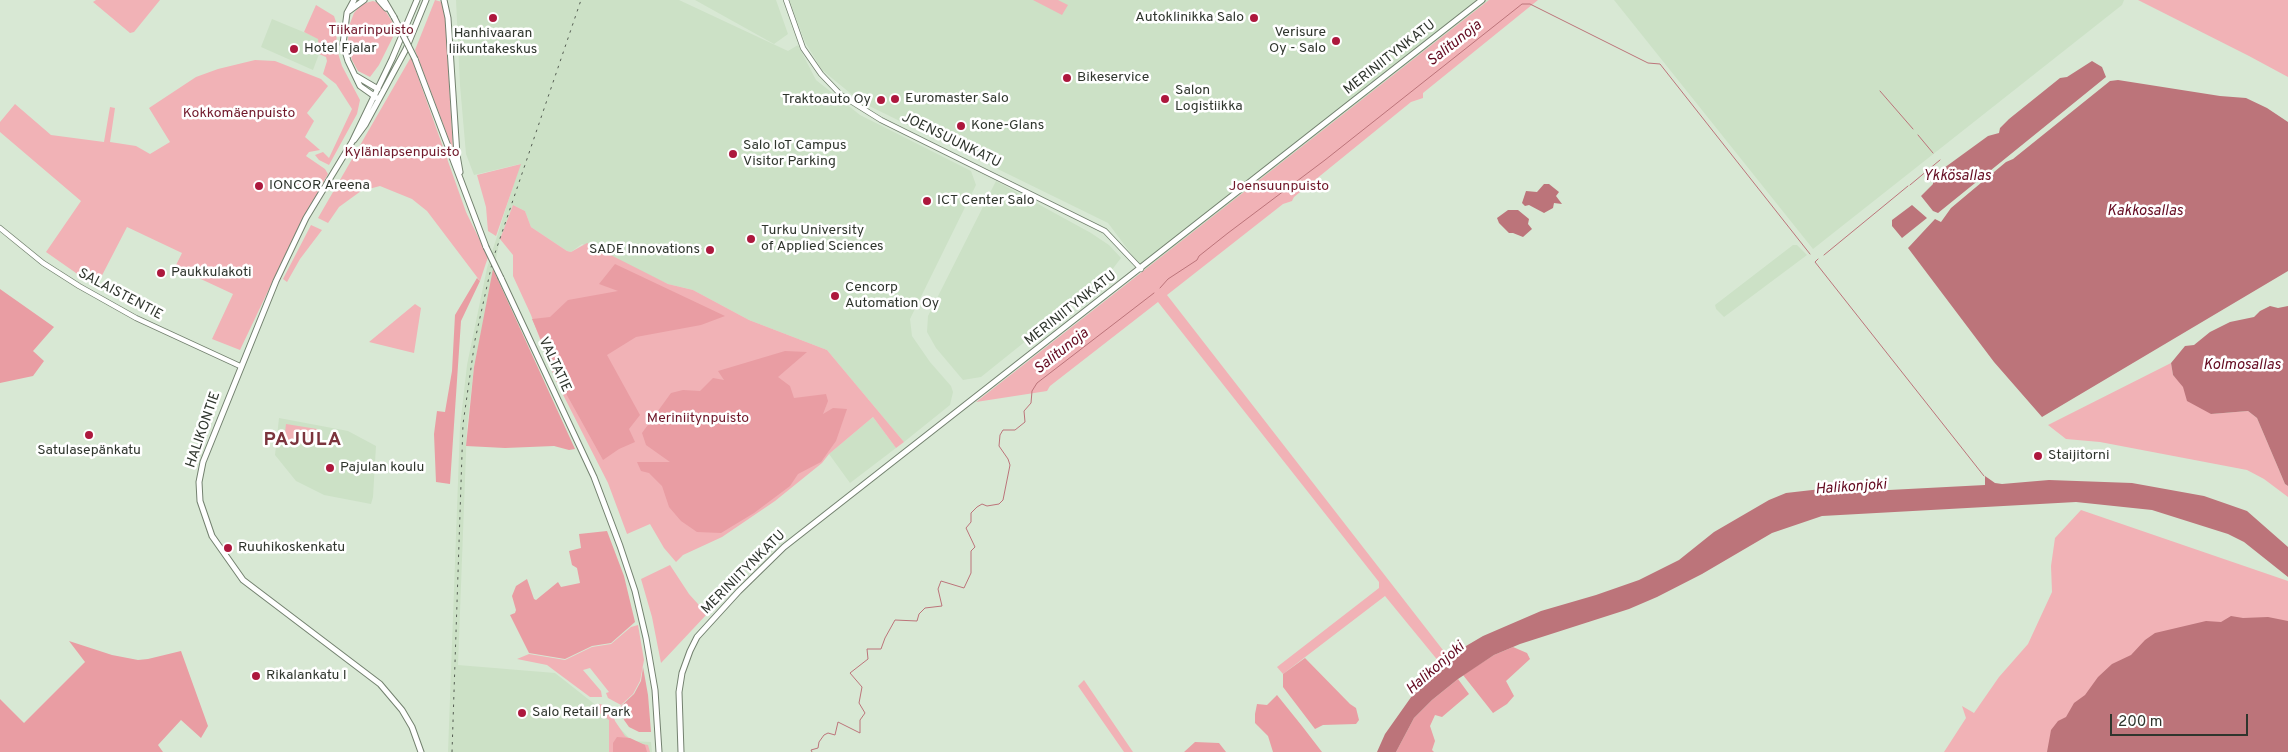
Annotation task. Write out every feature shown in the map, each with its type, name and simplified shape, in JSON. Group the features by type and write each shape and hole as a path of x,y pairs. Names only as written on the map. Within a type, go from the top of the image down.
{"main road":[{"path":"364,0 358,1 347,13 343,44 348,61 360,86 379,99"},
{"path":"379,0 393,15"},
{"name":"VALTATIE","path":"384,0 416,60 486,247 594,477 623,555 635,591 646,638 655,690 659,752"},
{"name":"HALIKONTIE","path":"352,142 368,105 378,89 417,0"},
{"name":"HALIKONTIE","path":"421,752 412,726 402,710 380,684 243,580 212,536 200,501 199,482 203,462 276,280 306,218 352,142 365,125 383,92 406,49 426,0"},
{"path":"444,0 448,18"},
{"path":"448,0 457,154 463,188"},
{"name":"MERINIITYNKATU","path":"681,752 679,692 682,672 690,651 697,638 739,591 784,547 1482,0"},
{"path":"355,76 383,92"},
{"path":"370,83 382,79"},
{"path":"367,91 368,105"}],"street":[{"name":"JOENSUUNKATU","path":"786,0 803,48 821,74 842,95 882,120 1105,231 1141,269"},
{"name":"SALAISTENTIE","path":"0,228 43,263 78,286 136,318 240,366"}],"shaded area":[{"path":"456,0 679,0 788,51 798,45 816,80 860,115 971,171 976,185 910,319 912,336 930,362 951,386 953,392 950,405 904,442 827,350 749,320 693,290 668,284 582,244 571,252 567,251 531,227 525,211 513,205 500,239 474,367 467,427 458,665 555,673 597,706 607,705 612,712 615,723 632,741 651,742 652,752 448,752 460,427 467,365 487,268 520,164 474,175 466,154 460,85"},
{"path":"695,0 776,0 788,34 774,44"},
{"path":"789,0 1489,0 1144,271 1108,223 861,102 822,70 805,42"},
{"path":"1614,0 2124,0 2122,5 1813,249"},
{"path":"272,19 318,38 319,54 313,70 261,47"},
{"path":"996,181 1091,233 1109,245 1121,258 1108,275 981,377 963,380 936,348 927,332 928,316"},
{"path":"1793,245 1797,245 1807,255 1724,317 1716,309 1715,305"},
{"path":"873,417 896,448 850,483 829,454"},
{"name":"Pajulan koulu","path":"279,418 348,431 376,446 371,504 324,495 296,481 275,455"}],"green space":[{"path":"96,0 160,0 134,32 130,33 93,2"},
{"path":"435,0 442,2 445,13 453,150 415,50"},
{"path":"1033,0 1058,0 1068,5 1062,15"},
{"name":"Joensuunpuisto","path":"1489,0 1538,0 1423,93 1423,98 1411,102 1294,197 1292,201 1283,204 1167,295 1453,663 1444,668 1385,596 1283,674 1277,667 1379,588 1379,582 1158,302 1050,386 1047,391 976,402"},
{"path":"2138,0 2288,0 2288,77 2249,56"},
{"name":"Tiikarinpuisto","path":"373,1 381,4 397,29 379,65 370,77 358,71 352,60 348,41 349,26 354,13 362,4"},
{"name":"Tiikarinpuisto","path":"316,5 334,16 337,50 342,66 360,100 357,114 329,165 319,160 315,155 323,152 329,158 352,109 336,84 323,74 327,61 326,57 319,54 318,39 304,32"},
{"name":"Kylänlapsenpuisto","path":"411,57 466,212 488,257 480,281 427,211 412,199 380,186 361,191 339,207 328,223 318,218"},
{"name":"Kokkomäenpuisto","path":"255,60 275,61 321,79 328,86 307,113 314,121 305,137 320,150 309,152 306,156 325,169 328,174 296,232 240,350 212,339 233,294 175,267 182,253 127,227 96,287 46,252 81,201 0,132 0,122 15,104 51,135 104,142 110,107 115,108 110,142 136,146 150,154 170,142 149,108 196,77 218,69"},
{"path":"521,164 496,236 488,231 486,207 477,175"},
{"name":"Meriniitynpuisto","path":"513,205 525,211 531,227 567,251 571,252 587,243 668,284 693,290 749,320 827,350 904,442 896,448 873,417 829,454 822,463 775,501 722,537 683,555 676,562 664,548 650,524 627,534 608,483 555,379 531,315 513,276 513,255 500,239"},
{"path":"311,225 322,230 300,259 287,282 283,279"},
{"path":"615,264 725,316 701,325 636,337 607,355 640,415 629,429 635,442 619,449 603,460 558,379 532,319 550,317 568,300 618,291 599,284"},
{"path":"493,269 575,449 569,450 554,446 505,448 466,446 474,367"},
{"path":"477,278 480,281 461,321 450,484 436,482 434,434 437,411 445,412 452,371 455,315"},
{"path":"0,289 54,327 33,351 44,361 33,376 0,383"},
{"path":"415,304 421,308 414,353 369,342"},
{"path":"785,351 807,352 778,377 790,386 794,398 826,394 828,401 823,414 833,408 847,409 836,441 821,462 798,474 790,486 754,513 721,533 697,532 681,521 669,507 662,486 649,473 641,471 637,462 670,462 646,445 642,433 671,393 683,390 700,391 713,378 724,380 718,371"},
{"path":"2171,363 2173,375 2211,414 2248,411 2257,418 2285,484 2288,486 2288,497 2264,479 2247,470 2100,442 2066,439 2048,425"},
{"path":"286,424 317,429 314,445 284,441"},
{"path":"2081,510 2288,581 2288,752 1944,752 1966,718 1962,706 1974,713 1999,677 2028,644 2052,592 2051,566 2055,538"},
{"path":"607,531 624,576 635,622 611,643 592,646 565,659 529,653 510,615 515,613 516,610 512,596 516,586 527,579 536,600 558,582 561,587 580,583 577,568 572,565 569,551 581,548 579,534"},
{"path":"670,565 689,594 707,614 661,663 652,617 641,579"},
{"path":"638,625 644,660 640,681 633,694 621,705 608,698 606,693 609,692 590,668 583,670 601,691 602,697 590,697 547,665 517,659 529,654 565,660 592,647 611,644 631,627"},
{"path":"69,641 112,655 138,660 181,651 208,726 201,738 181,720 158,745 163,752 0,752 0,699 24,723 85,662"},
{"path":"1513,647 1527,653 1530,659 1506,681 1514,696 1507,704 1493,713 1463,675 1494,655"},
{"path":"1305,658 1356,708 1359,720 1356,724 1323,725 1315,729 1283,687 1283,674"},
{"path":"643,667 648,695 651,732 639,732 629,727 624,720 620,707 634,694 641,681"},
{"path":"1458,679 1469,694 1442,717 1435,715 1430,726 1435,741 1432,750 1434,752 1396,752 1414,718 1432,700"},
{"path":"1084,680 1133,752 1124,752 1078,686"},
{"path":"1277,695 1322,752 1273,752 1268,736 1255,723 1255,714 1257,704 1267,705"},
{"path":"600,704 611,708 615,721 625,736 637,743 648,745 650,752 609,752 609,720 593,708"},
{"path":"617,737 630,738 645,745 647,752 613,752 613,743"},
{"path":"1195,742 1219,743 1226,752 1184,752"}],"water":[{"name":"Ykkösallas","path":"2092,61 2102,67 2106,77 1938,213 1933,211 1921,196 1933,184 1933,176 1988,136 1999,133 2000,128 2009,119 2060,78 2067,77"},
{"name":"Kakkosallas","path":"2118,80 2220,96 2246,98 2267,108 2288,122 2288,271 2042,417 1994,362 1908,248 1935,219 1941,222 1951,208 2006,162 2013,159 2110,81"},
{"path":"1544,184 1549,184 1559,192 1556,196 1562,204 1554,203 1553,208 1544,213 1522,203 1526,191 1537,192"},
{"path":"1912,205 1927,218 1902,238 1892,226 1892,220"},
{"path":"1508,210 1518,210 1529,219 1528,224 1532,229 1523,237 1509,233 1499,223 1497,218"},
{"name":"Kolmosallas","path":"2270,306 2278,308 2288,306 2288,486 2285,484 2257,418 2248,411 2211,414 2187,401 2183,387 2173,375 2171,363 2185,346 2194,345 2210,332 2230,322 2254,317 2260,311"},
{"path":"1985,476 1995,483 2002,484 2049,480 2132,483 2204,496 2247,511 2288,547 2288,577 2244,542 2228,534 2152,510 2076,502 1822,516 1772,533 1702,574 1629,609 1520,644 1494,655 1458,679 1432,700 1414,718 1396,752 1377,752 1385,734 1414,693 1452,655 1466,646 1483,636 1541,611 1639,580 1679,560 1714,532 1769,500 1786,493 1821,489 1889,490 1985,485"},
{"path":"2231,616 2243,618 2268,617 2288,621 2288,752 2047,752 2051,730 2058,721 2066,717 2074,703 2085,695 2098,677 2112,664 2131,655 2145,640 2155,633 2206,621 2221,622"}],"waterway":[{"name":"Salitunoja","path":"1160,288 1168,279 1197,260 1199,256 1228,233 1325,160 1522,4 1530,4 1648,63 1660,64 1810,254"},
{"path":"1880,91 1913,129"},
{"path":"1918,135 1933,153"},
{"path":"1910,185 1940,160"},
{"path":"1824,255 1908,186"},
{"path":"1818,259 1815,262 1984,476"},
{"name":"Salitunoja","path":"812,752 811,750 818,748 819,742 824,735 828,733 835,735 838,722 860,733 860,720 865,713 859,703 862,687 850,673 868,659 867,649 881,649 895,620 917,621 919,614 925,608 942,606 938,589 941,581 964,588 971,573 971,551 975,547 966,528 971,522 971,513 982,504 987,506 999,504 1003,500 1010,465 999,446 1000,435 1003,430 1015,430 1025,422 1024,411 1031,403 1032,391 1037,383 1154,293"}],"railway":[{"path":"452,752 463,424 475,340 493,259 581,0"}],"place":[{"name":"Hanhivaaran liikuntakeskus","path":"493,18"},
{"name":"Autoklinikka Salo","path":"1254,18"},
{"name":"Verisure Oy - Salo","path":"1336,41"},
{"name":"Hotel Fjalar","path":"294,49"},
{"name":"Bikeservice","path":"1067,78"},
{"name":"Euromaster Salo","path":"895,99"},
{"name":"Salon Logistiikka","path":"1165,99"},
{"name":"Traktoauto Oy","path":"881,100"},
{"name":"Kone-Glans","path":"961,126"},
{"name":"Salo IoT Campus Visitor Parking","path":"733,154"},
{"name":"IONCOR Areena","path":"259,186"},
{"name":"ICT Center Salo","path":"927,201"},
{"name":"Turku University of Applied Sciences","path":"751,239"},
{"name":"SADE Innovations","path":"710,250"},
{"name":"Paukkulakoti","path":"161,273"},
{"name":"Cencorp Automation Oy","path":"835,296"},
{"name":"Satulasepänkatu","path":"89,435"},
{"name":"Staijitorni","path":"2038,456"},
{"name":"Pajulan koulu","path":"330,468"},
{"name":"Ruuhikoskenkatu","path":"228,548"},
{"name":"Rikalankatu I","path":"256,676"},
{"name":"Salo Retail Park","path":"522,713"}],"district":[{"name":"PAJULA","path":"303,441"}],"water label":[{"name":"Halikonjoki","path":"1851,488"},
{"name":"Halikonjoki","path":"1436,669"}]}
